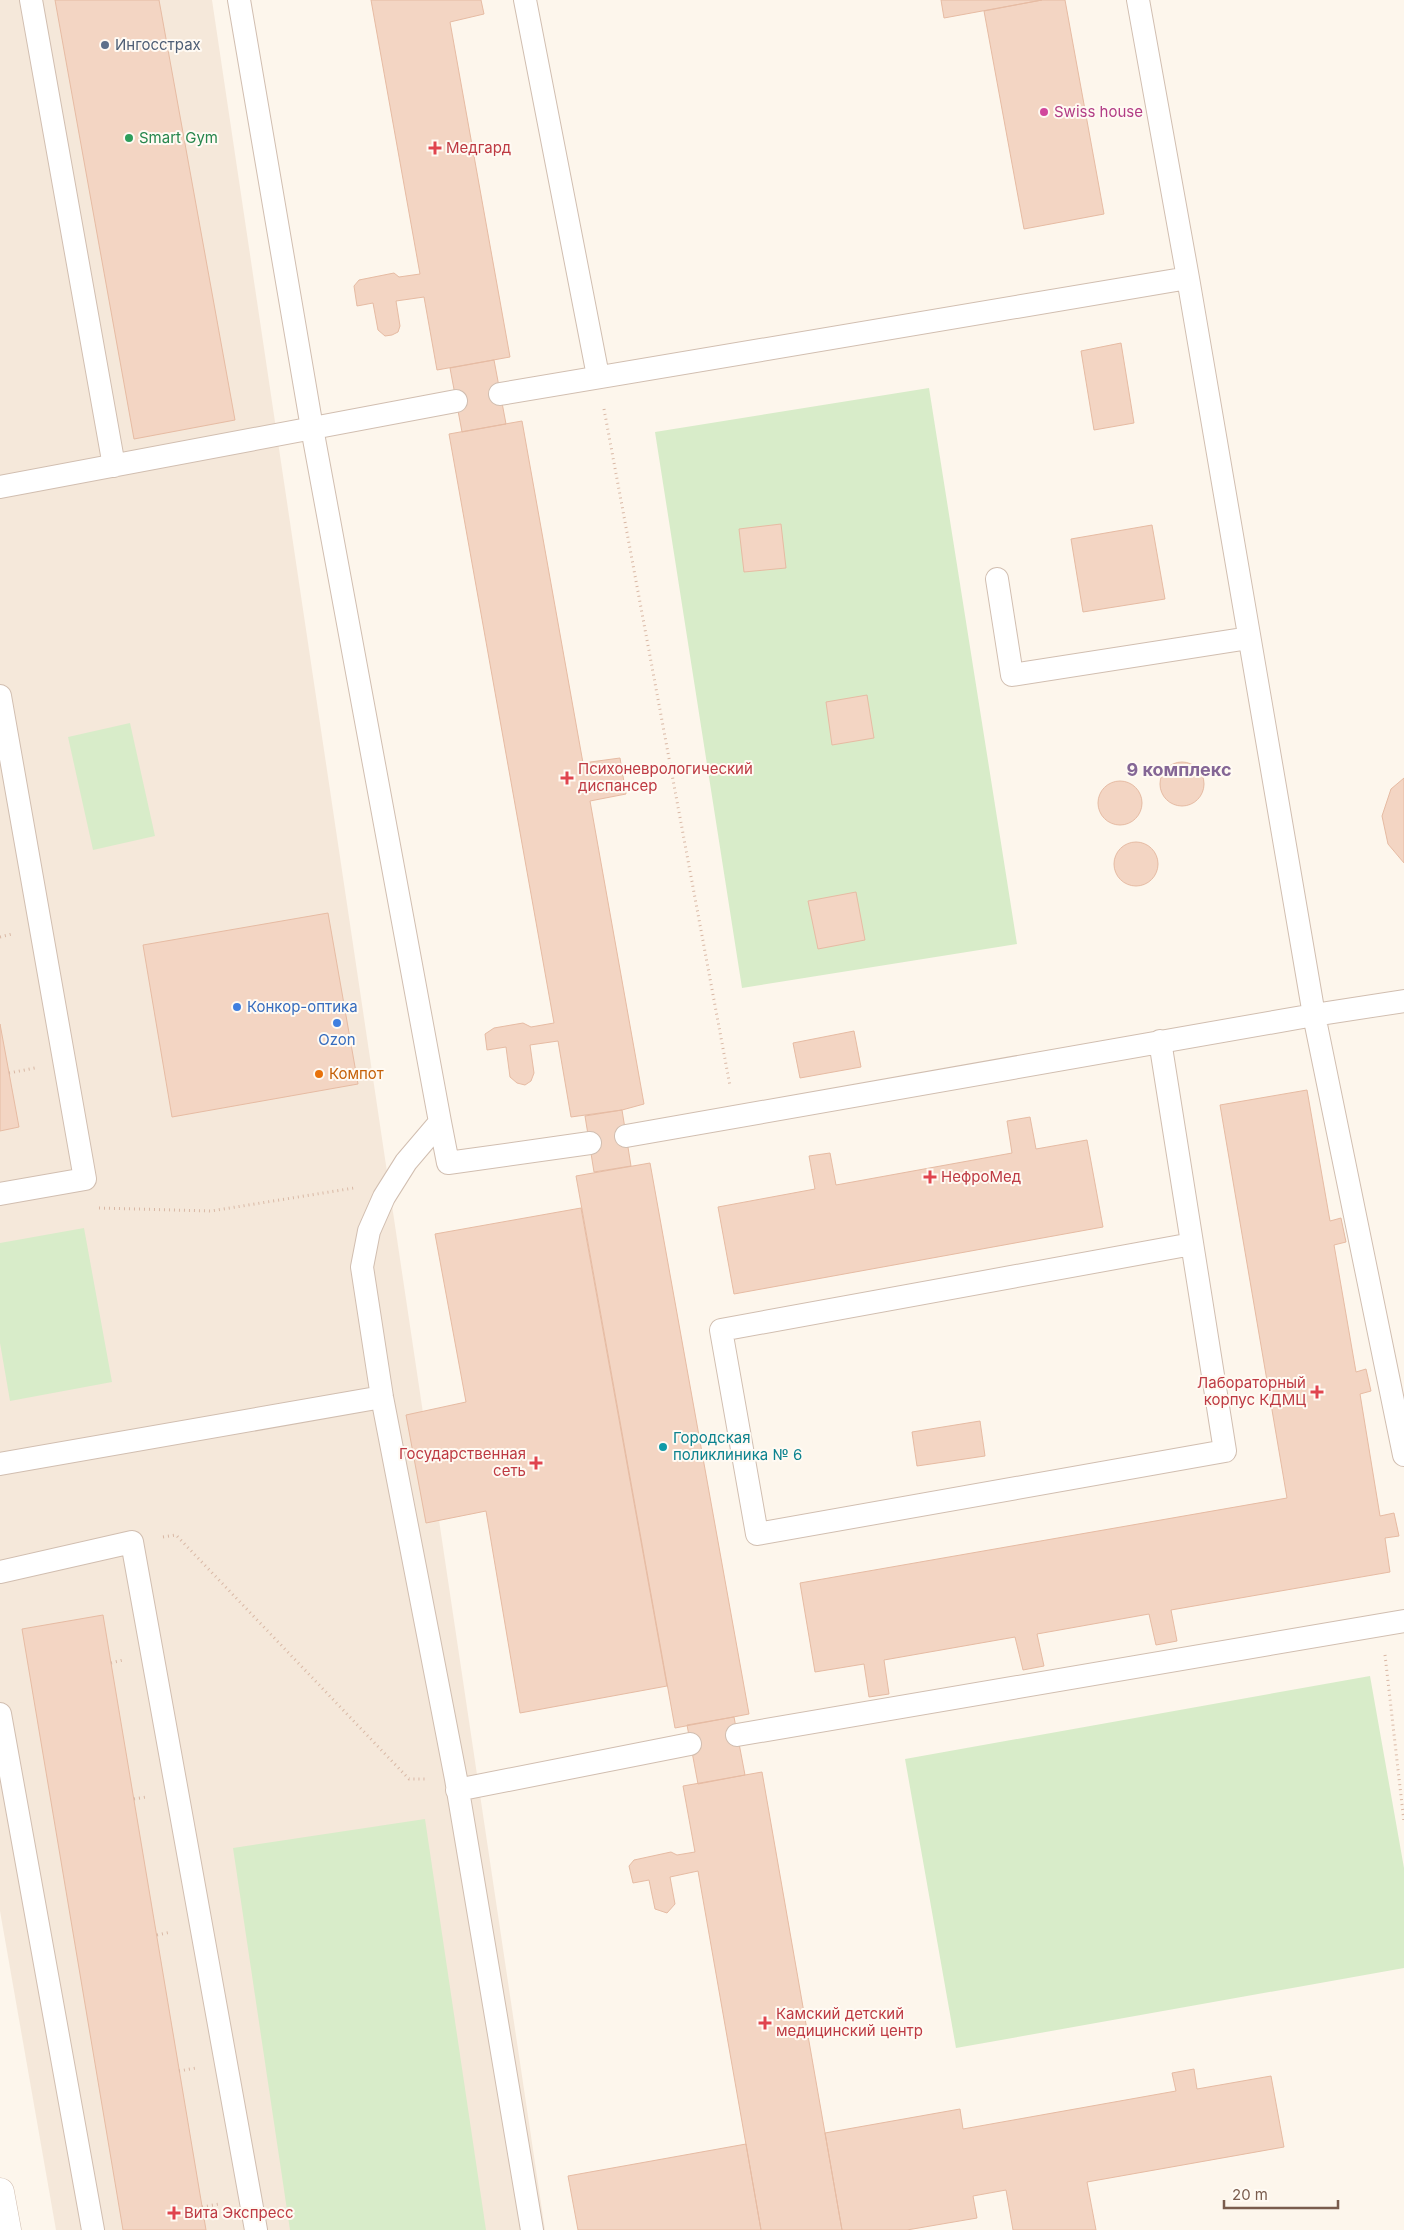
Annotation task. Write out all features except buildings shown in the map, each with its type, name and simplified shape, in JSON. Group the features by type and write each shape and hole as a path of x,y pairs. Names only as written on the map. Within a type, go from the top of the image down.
{"street":[{"path":"0,2192 7,2230"}],"lane":[{"path":"31,0 114,466"},
{"path":"239,0 312,428 448,1163 590,1143"},
{"path":"524,0 598,376"},
{"path":"1138,0 1188,278 1314,1015 1404,1455"},
{"path":"500,394 1188,278"},
{"path":"0,487 456,401"},
{"path":"997,579 1012,675 1249,638"},
{"path":"0,696 85,1179 0,1194"},
{"path":"626,1136 1160,1041 1404,1001"},
{"path":"1160,1041 1225,1450 757,1534 721,1330 1192,1244"},
{"path":"440,1122 406,1162 393,1182 369,1231 362,1267 382,1397 456,1785 532,2230"},
{"path":"0,1464 382,1397"},
{"path":"0,1572 132,1542 256,2230"},
{"path":"737,1735 1404,1621"},
{"path":"0,1714 93,2230"},
{"path":"456,1785 690,1744"}],"path":[{"path":"598,376 736,1116"},
{"path":"101,1208 210,1211 393,1182"},
{"path":"132,1542 176,1534 409,1779 456,1785"},
{"path":"1381,1624 1404,1822"}],"shaded area":[{"path":"0,0 212,0 545,2230 56,2230 0,1911"}],"green space":[{"path":"929,388 1017,944 742,988 655,432"},
{"path":"130,723 155,836 93,850 68,737"},
{"path":"84,1228 112,1382 10,1401 0,1343 0,1243"},
{"path":"1370,1676 1404,1868 1404,1968 956,2048 905,1759"},
{"path":"425,1819 486,2230 290,2230 233,1848"}],"place":[{"name":"Ингосстрах","path":"105,45"},
{"name":"Swiss house","path":"1044,112"},
{"name":"Smart Gym","path":"129,138"},
{"name":"Медгард","path":"435,148"},
{"name":"Психоневрологический диспансер","path":"567,778"},
{"name":"Конкор-оптика","path":"237,1007"},
{"name":"Ozon","path":"337,1023"},
{"name":"Компот","path":"319,1074"},
{"name":"НефроМед","path":"930,1177"},
{"name":"Лабораторный корпус КДМЦ","path":"1317,1392"},
{"name":"Городская поликлиника № 6","path":"663,1447"},
{"name":"Государственная сеть","path":"536,1463"},
{"name":"Камский детский медицинский центр","path":"765,2023"},
{"name":"Вита Экспресс","path":"174,2213"}],"district":[{"name":"9 комплекс","path":"1179,770"}]}
